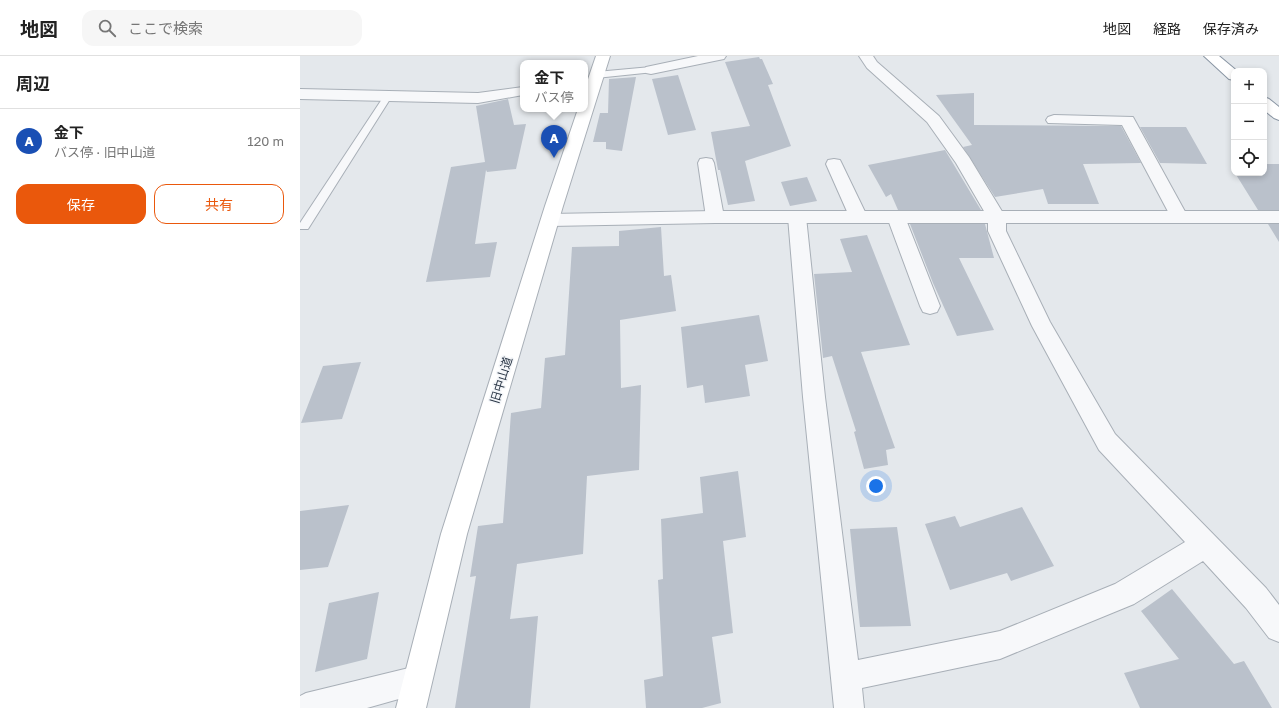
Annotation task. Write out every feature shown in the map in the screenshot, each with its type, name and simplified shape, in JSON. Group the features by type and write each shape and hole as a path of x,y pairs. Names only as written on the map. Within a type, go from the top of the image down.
{"main road":[{"path":"1211,56 1231,73"},
{"name":"旧中山道","path":"588,93 595,70"},
{"path":"1266,104 1279,115"},
{"name":"旧中山道","path":"414,695 454,534 582,112"}],"street":[{"path":"651,70 719,56"},
{"path":"866,56 872,65 933,119 963,161 997,218 996,231 1042,326 1107,442 1256,598 1279,628"},
{"path":"300,94 478,98 520,91"},
{"path":"1054,120 1126,120 1179,217"},
{"path":"706,163 716,217"},
{"path":"834,164 858,216"},
{"path":"550,220 858,216 997,218 1279,217"},
{"path":"797,217 814,397 847,677 849,708"},
{"path":"896,217 930,306"},
{"path":"847,677 1000,645 1124,594 1194,552 1204,543"},
{"path":"306,708 414,695"}],"lane":[{"path":"595,70 651,70"},
{"path":"304,226 388,96"}],"building":[{"path":"759,57 762,59 773,84 768,85 791,146 745,161 755,201 728,205 720,170 718,170 711,132 750,126 725,62"},
{"path":"678,75 696,130 668,135 652,79"},
{"path":"636,77 622,151 606,149 606,142 593,142 600,113 608,113 609,79"},
{"path":"974,93 974,125 1121,126 1141,163 1083,164 1099,204 1048,204 1043,189 995,197 963,147 972,145 936,95"},
{"path":"508,99 514,125 526,124 516,169 487,172 486,170 475,244 497,242 490,277 426,282 451,167 485,162 476,106"},
{"path":"1140,127 1186,127 1207,164 1160,163"},
{"path":"945,150 981,210 898,210 891,194 886,197 868,165"},
{"path":"1267,164 1279,164 1279,210 1258,210 1237,176 1267,176"},
{"path":"807,177 817,201 790,206 781,182"},
{"path":"910,224 985,224 994,258 959,258 994,330 957,336 933,283"},
{"path":"1268,224 1279,224 1279,242"},
{"path":"661,227 664,276 671,275 676,311 620,320 621,388 641,385 639,470 587,476 583,554 517,564 510,619 538,616 530,708 455,708 476,576 470,577 478,526 503,523 511,413 541,408 545,358 565,355 572,247 619,246 619,231"},
{"path":"867,235 910,345 861,352 895,448 886,450 888,465 864,469 854,432 856,431 832,356 823,358 814,274 852,272 840,239"},
{"path":"759,315 768,361 745,365 750,396 705,403 703,385 687,388 681,327"},
{"path":"361,362 342,419 301,423 323,366"},
{"path":"738,471 746,537 723,541 733,633 712,637 721,703 702,708 646,708 644,680 663,676 658,580 663,579 661,519 703,513 700,477"},
{"path":"349,505 328,567 300,570 300,511"},
{"path":"1022,507 1054,566 1011,581 1007,573 950,590 925,524 955,516 960,527"},
{"path":"897,527 911,626 860,627 850,529"},
{"path":"1172,589 1234,664 1244,661 1272,708 1140,708 1124,673 1179,659 1141,611"},
{"path":"379,592 367,659 315,672 329,603"}],"place":[{"name":"金下","path":"554,158"}]}
